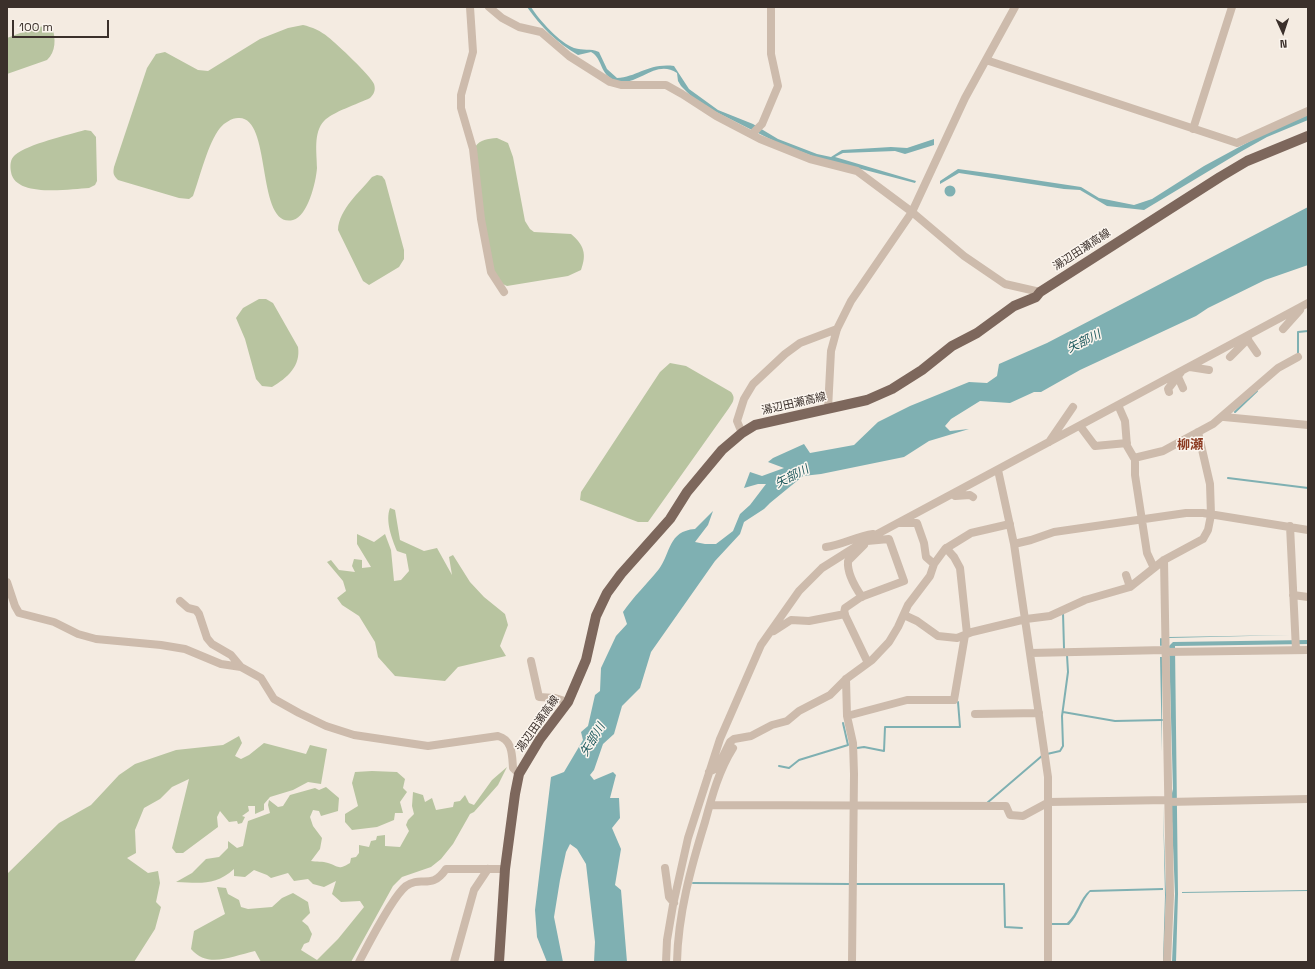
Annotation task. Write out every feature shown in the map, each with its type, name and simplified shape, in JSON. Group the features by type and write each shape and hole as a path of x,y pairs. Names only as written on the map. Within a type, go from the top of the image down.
{"main road":[{"name":"湯辺田瀬高線","path":"498,962 505,869 515,794 520,774 540,739 568,702 586,660 596,616 607,593 670,520 687,492 722,450 742,433 755,425 867,400 892,390 922,370 948,349 976,333 1014,306 1036,296 1220,177 1247,161 1308,136"}],"street":[{"path":"470,7 473,52 461,95 462,108 473,149 481,219 491,272 504,292"},
{"path":"489,7 502,18 519,27 541,32 569,56 610,82 621,85 666,85 716,116 752,134 810,159 857,171 912,212 964,256 1005,284 1040,292"},
{"path":"752,134 762,124 778,86 771,54 771,7"},
{"path":"828,409 831,351 834,335 851,301 912,212 948,133 1015,7"},
{"path":"1193,129 1232,7"},
{"path":"986,60 1237,143 1308,111"},
{"path":"666,962 667,940 688,838 720,739 761,645 800,591 822,568 878,533 1118,405 1180,374 1190,367 1247,338 1290,313 1304,308"},
{"path":"1283,329 1304,308"},
{"path":"742,433 737,421 744,399 753,384 800,343 837,329"},
{"path":"1247,338 1257,353"},
{"path":"1230,357 1247,338"},
{"path":"1135,458 1163,451 1213,424 1224,417 1278,368 1298,357"},
{"path":"1190,367 1209,370"},
{"path":"1180,374 1183,388"},
{"path":"1168,392 1168,388 1180,374"},
{"path":"1118,405 1124,421 1126,443 1130,453 1135,458 1135,475 1147,553 1154,568"},
{"path":"1049,442 1073,408"},
{"path":"1224,417 1308,425"},
{"path":"1080,426 1095,446 1126,443"},
{"path":"904,615 917,621 938,636 957,638 966,634 1026,619 1050,616 1086,600 1130,586 1164,560 1203,539 1208,530 1211,515 1210,484 1198,432"},
{"path":"998,470 1014,544 1048,777 1048,962"},
{"path":"952,494 955,496 970,495 973,497"},
{"path":"1139,496 1148,495"},
{"path":"1014,544 1054,532 1186,513 1290,526 1308,530"},
{"path":"896,524 917,522 924,543 926,557 934,564"},
{"path":"709,772 717,768 730,742 739,738 751,736 772,725 787,720 798,711 830,696 846,679 868,663 889,642 916,593 930,576 934,564 946,548 971,533 1010,524"},
{"path":"1290,526 1295,644"},
{"path":"826,547 834,546 864,535 878,533"},
{"path":"862,597 854,582 848,561 865,542 889,539 904,581 862,597 845,608 845,614 868,663"},
{"path":"847,716 907,700 954,700 966,634 960,568 954,557 946,548"},
{"path":"1164,560 1169,652 1171,801 1170,895 1167,962"},
{"path":"1292,572 1298,578"},
{"path":"1126,576 1130,586"},
{"path":"7,582 15,606 19,613 54,622 78,634 96,638 161,644 185,649 221,664 241,667 261,678 274,699 306,716 354,735 428,746 498,736 504,738 511,746 513,768 520,774"},
{"path":"1293,596 1308,597"},
{"path":"178,603 196,610 199,614 207,638 212,644 231,655 241,667"},
{"path":"771,631 776,630 791,620 809,621 845,614"},
{"path":"1030,653 1169,652 1295,644 1308,650"},
{"path":"531,661 539,697 555,698 568,702"},
{"path":"846,679 847,716 853,743 852,962"},
{"path":"976,714 1039,713"},
{"path":"677,962 679,926 685,897 710,805 719,778 739,738"},
{"path":"710,805 1006,806 1010,815 1023,816 1049,802 1308,799"},
{"path":"665,868 670,897 674,902"},
{"path":"359,962 390,907 405,887 412,883 434,881 440,878 446,869 505,869"},
{"path":"454,962 474,890 488,869"}],"green space":[{"path":"303,25 319,31 332,41 367,74 374,84 375,90 370,98 333,114 324,121 318,131 317,137 317,168 315,181 307,205 298,217 293,220 281,218 273,207 268,191 261,151 256,134 249,122 238,118 226,123 216,134 208,151 193,196 189,199 179,198 118,180 116,178 114,174 114,167 147,68 156,54 165,52 198,70 208,71 260,39 288,28"},
{"path":"36,27 52,27 55,40 54,49 50,57 47,60 7,74 7,38"},
{"path":"85,130 91,131 96,137 97,181 95,185 89,188 44,190 22,186 15,180 11,172 11,161 15,155 29,147"},
{"path":"497,138 508,143 513,157 525,221 530,229 534,232 571,234 579,242 583,250 584,259 581,270 568,276 507,286 492,279 475,147 482,141"},
{"path":"377,175 382,176 385,180 404,250 404,259 399,267 369,285 363,281 338,230 339,222 346,208 372,177"},
{"path":"259,299 266,299 273,303 298,347 297,360 292,371 283,380 272,387 262,386 256,379 245,339 236,318 243,308"},
{"path":"670,363 686,366 731,392 734,398 733,402 648,522 638,522 580,500 581,492 660,372"},
{"path":"390,508 395,510 400,540 424,551 437,548 452,575 449,557 453,555 470,582 484,597 505,614 508,625 500,646 506,656 458,667 445,681 395,676 378,657 375,642 359,616 342,605 337,598 346,591 343,581 327,562 331,560 339,570 355,572 352,566 354,559 362,560 362,568 371,567 357,544 357,534 374,542 385,534 391,550 394,581 401,580 409,571 406,554 397,551 391,536 388,519"},
{"path":"239,736 242,743 235,756 241,759 249,755 264,743 306,754 310,745 327,749 321,784 308,782 293,790 270,797 264,804 264,810 255,814 255,806 248,806 249,811 242,816 245,817 242,823 238,824 237,821 229,822 220,811 217,817 218,827 183,853 176,853 172,848 189,779 172,787 160,799 144,808 135,830 136,853 127,858 148,873 158,871 160,883 156,902 161,907 155,929 134,962 7,962 7,874 59,823 91,805 119,775 135,764 176,750 223,745"},
{"path":"507,767 498,785 474,812 470,814 453,844 441,859 431,867 402,877 393,886 351,962 261,962 255,951 229,958 213,960 198,955 191,949 194,931 225,914 217,887 226,888 228,894 239,900 241,907 248,909 272,907 282,898 293,893 308,902 310,913 302,921 308,926 312,934 309,942 304,944 301,950 317,960 338,939 364,907 360,901 341,902 332,894 336,881 324,887 313,884 308,879 294,881 288,873 271,878 254,870 245,877 234,876 234,869 214,881 200,883 176,882 192,873 206,859 219,857 228,848 228,841 237,848 243,846 248,821 270,813 268,805 269,800 278,807 283,806 290,795 315,788 319,790 326,787 339,798 338,811 321,816 319,811 313,810 310,817 313,826 322,838 320,849 311,861 326,862 337,867 343,867 350,863 351,858 356,857 359,853 359,845 369,847 371,841 376,840 377,836 385,835 385,846 400,847 409,831 406,825 408,820 414,814 412,806 413,792 423,795 425,802 432,798 436,810 453,807 454,802 460,801 465,795 469,803 474,805 492,780"},
{"path":"355,772 397,772 405,779 403,788 407,792 400,802 403,813 395,813 394,820 377,827 352,830 345,822 345,814 358,806 352,783"}],"water":[{"path":"527,7 531,7 550,30 568,45 577,49 599,52 607,69 617,78 657,66 674,66 689,89 718,110 753,124 778,139 817,154 831,157 842,150 891,147 907,148 934,139 934,145 905,154 895,151 843,153 835,157 916,181 915,183 815,157 778,143 716,112 693,98 681,86 678,81 677,73 669,69 654,71 631,81 616,81 607,75 598,58 591,52 578,55 556,40"},
{"path":"1308,115 1308,120 1267,137 1144,210 1107,206 1080,190 1064,189 959,173 940,184 940,181 958,169 1081,187 1099,198 1134,205 1152,199 1204,166 1265,133"},
{"path":"950,185 954,187 956,191 954,195 950,197 946,195 944,191 946,187"},
{"name":"矢部川","path":"1308,207 1308,265 1265,280 1208,308 1196,316 1080,370 1041,392 1034,392 1010,403 980,401 951,419 945,426 950,431 969,429 929,441 904,457 821,474 803,476 764,509 744,522 740,534 715,561 651,652 640,688 622,706 614,734 603,744 594,770 590,775 594,780 613,772 616,775 610,798 619,798 620,818 612,828 621,849 615,885 621,890 627,962 594,962 595,942 586,864 577,849 570,844 566,852 554,917 563,962 547,962 537,937 535,910 551,777 564,772 583,740 581,732 588,726 595,695 600,691 601,668 616,636 627,624 623,612 659,569 675,538 686,531 695,529 713,511 708,525 695,542 716,544 733,531 740,514 750,505 766,484 758,484 744,488 750,472 762,476 784,468 768,462 773,458 804,444 810,453 854,445 878,422 910,406 969,382 987,383 997,376 999,364 1047,343"},
{"path":"1290,635 1169,638 1169,637"},
{"path":"1308,640 1308,644 1175,646 1178,894 1176,962 1172,962 1175,894 1171,797 1173,789 1169,646 1173,642"},
{"path":"1160,657 1162,657 1162,752"},
{"path":"1163,806 1166,895 1164,961 1165,896"},
{"path":"1163,888 1163,890 1090,892 1069,925 1052,925 1052,923 1067,923 1090,890"},
{"path":"1308,891 1182,893 1182,892"}],"waterway":[{"path":"1298,354 1298,332 1308,331"},
{"path":"1235,412 1257,391"},
{"path":"1228,478 1308,488"},
{"path":"1063,613 1064,648"},
{"path":"1161,639 1161,645"},
{"path":"1047,754 1060,751 1063,746 1062,716 1068,672 1067,655"},
{"path":"857,748 864,747 884,751 885,727 960,727 958,702"},
{"path":"1063,712 1115,721 1162,720"},
{"path":"779,766 789,768 799,760 848,745 843,723"},
{"path":"987,803 1043,755"},
{"path":"693,883 850,884"},
{"path":"855,884 1004,884 1005,927 1022,928"}],"district":[{"name":"柳瀬","path":"1190,445"}]}
